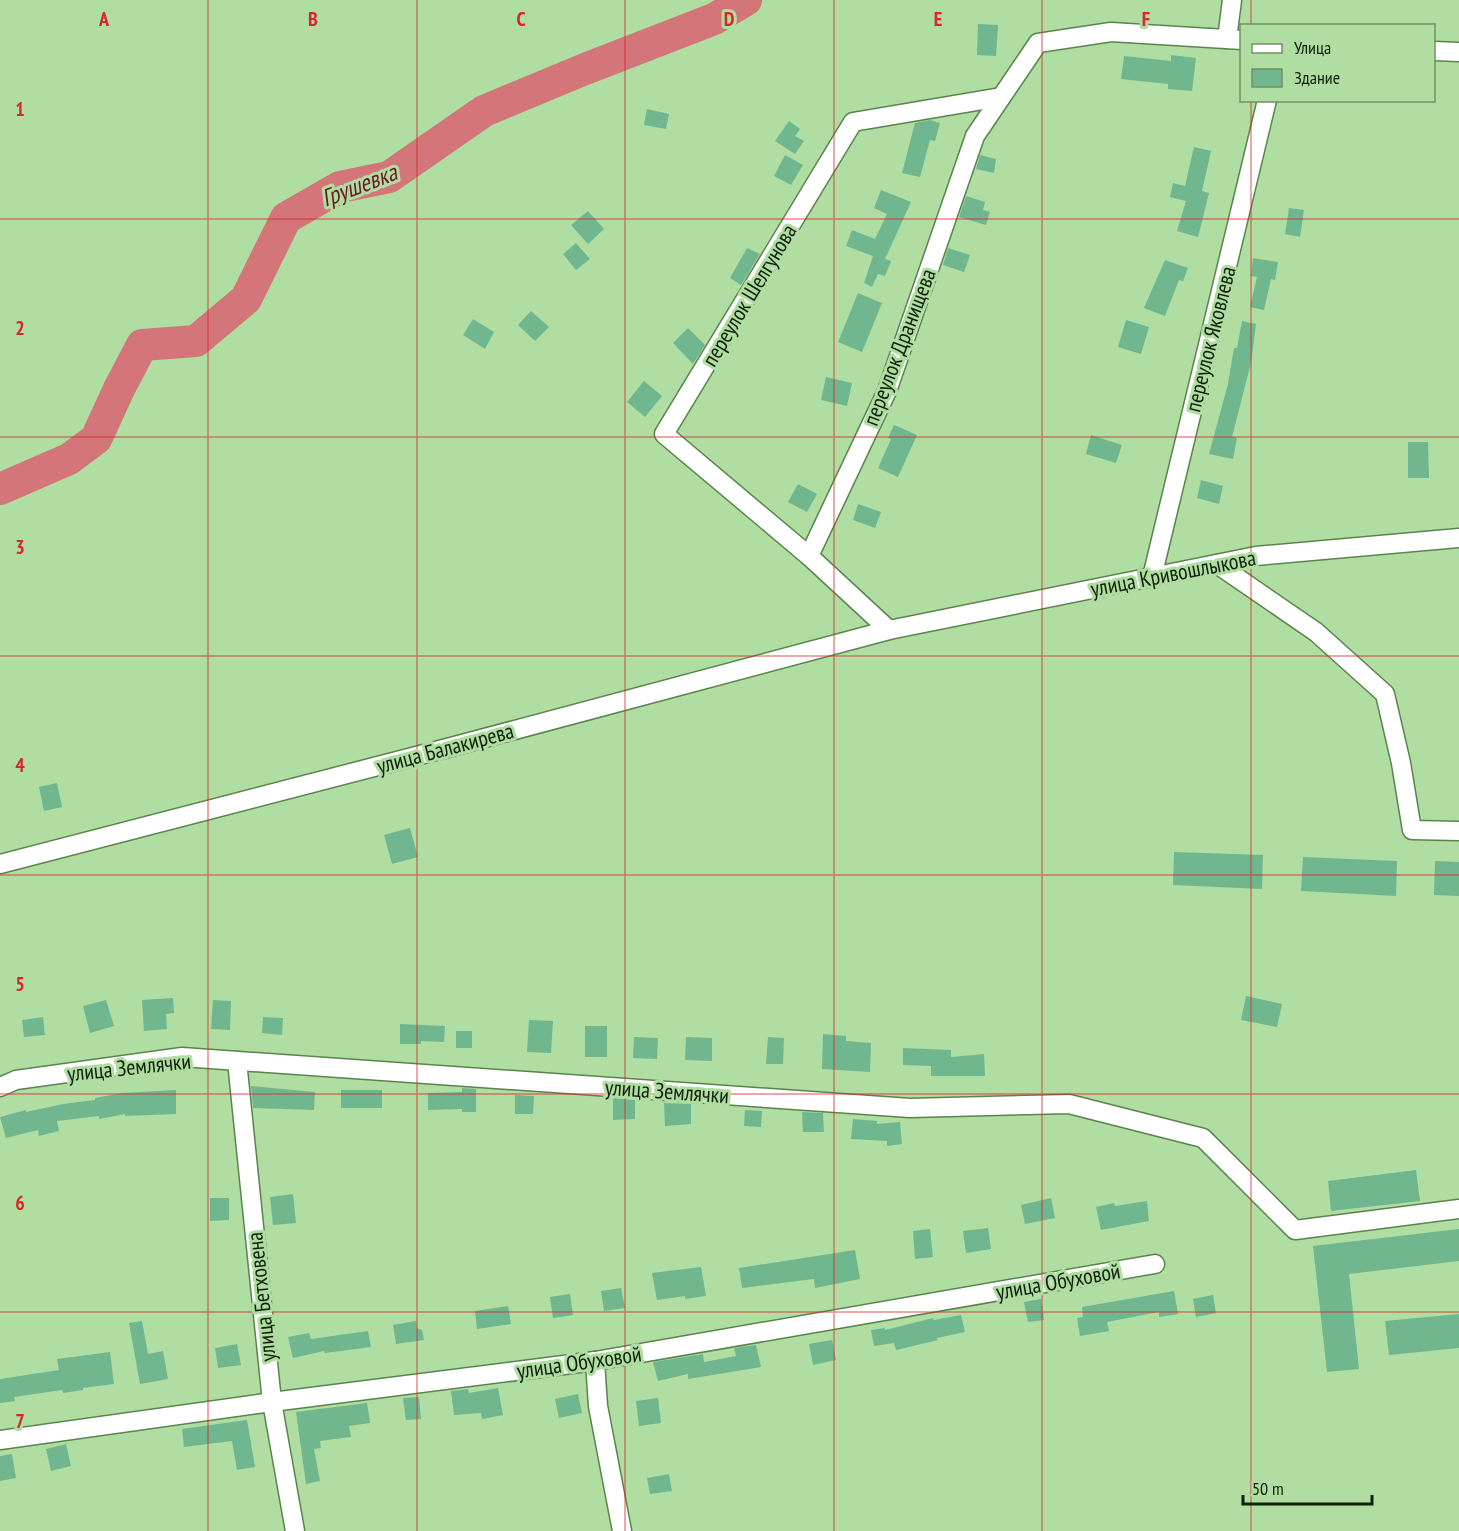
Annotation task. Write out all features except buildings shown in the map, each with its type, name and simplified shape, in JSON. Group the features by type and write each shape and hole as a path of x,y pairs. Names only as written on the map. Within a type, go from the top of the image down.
{"street":[{"path":"1232,0 1234,39"},
{"name":"переулок Дранищева","path":"808,556 887,391 975,136 1038,44 1110,32 1234,39"},
{"path":"1435,51 1459,52"},
{"name":"переулок Шелгунова","path":"808,556 664,434 853,122 1001,97"},
{"name":"переулок Яковлева","path":"1152,577 1267,102"},
{"name":"улица Кривошлыкова","path":"889,630 1256,556 1459,538"},
{"path":"808,556 889,630"},
{"path":"1217,564 1316,632 1385,694 1401,763 1412,830 1459,831"},
{"name":"улица Балакирева","path":"0,864 889,630"},
{"name":"улица Землячки","path":"0,1086 15,1080 182,1057 910,1108 1069,1104 1203,1138 1295,1230 1459,1209"},
{"name":"улица Бетховена","path":"237,1061 272,1402 295,1531"},
{"name":"улица Обуховой","path":"0,1440 272,1402 595,1361 1155,1264"},
{"path":"595,1361 598,1406 622,1531"}],"waterway":[{"name":"Грушевка","path":"0,489 69,459 96,439 142,345 196,341 246,299 286,218 340,187 389,177 484,111 714,19 746,0"}]}
